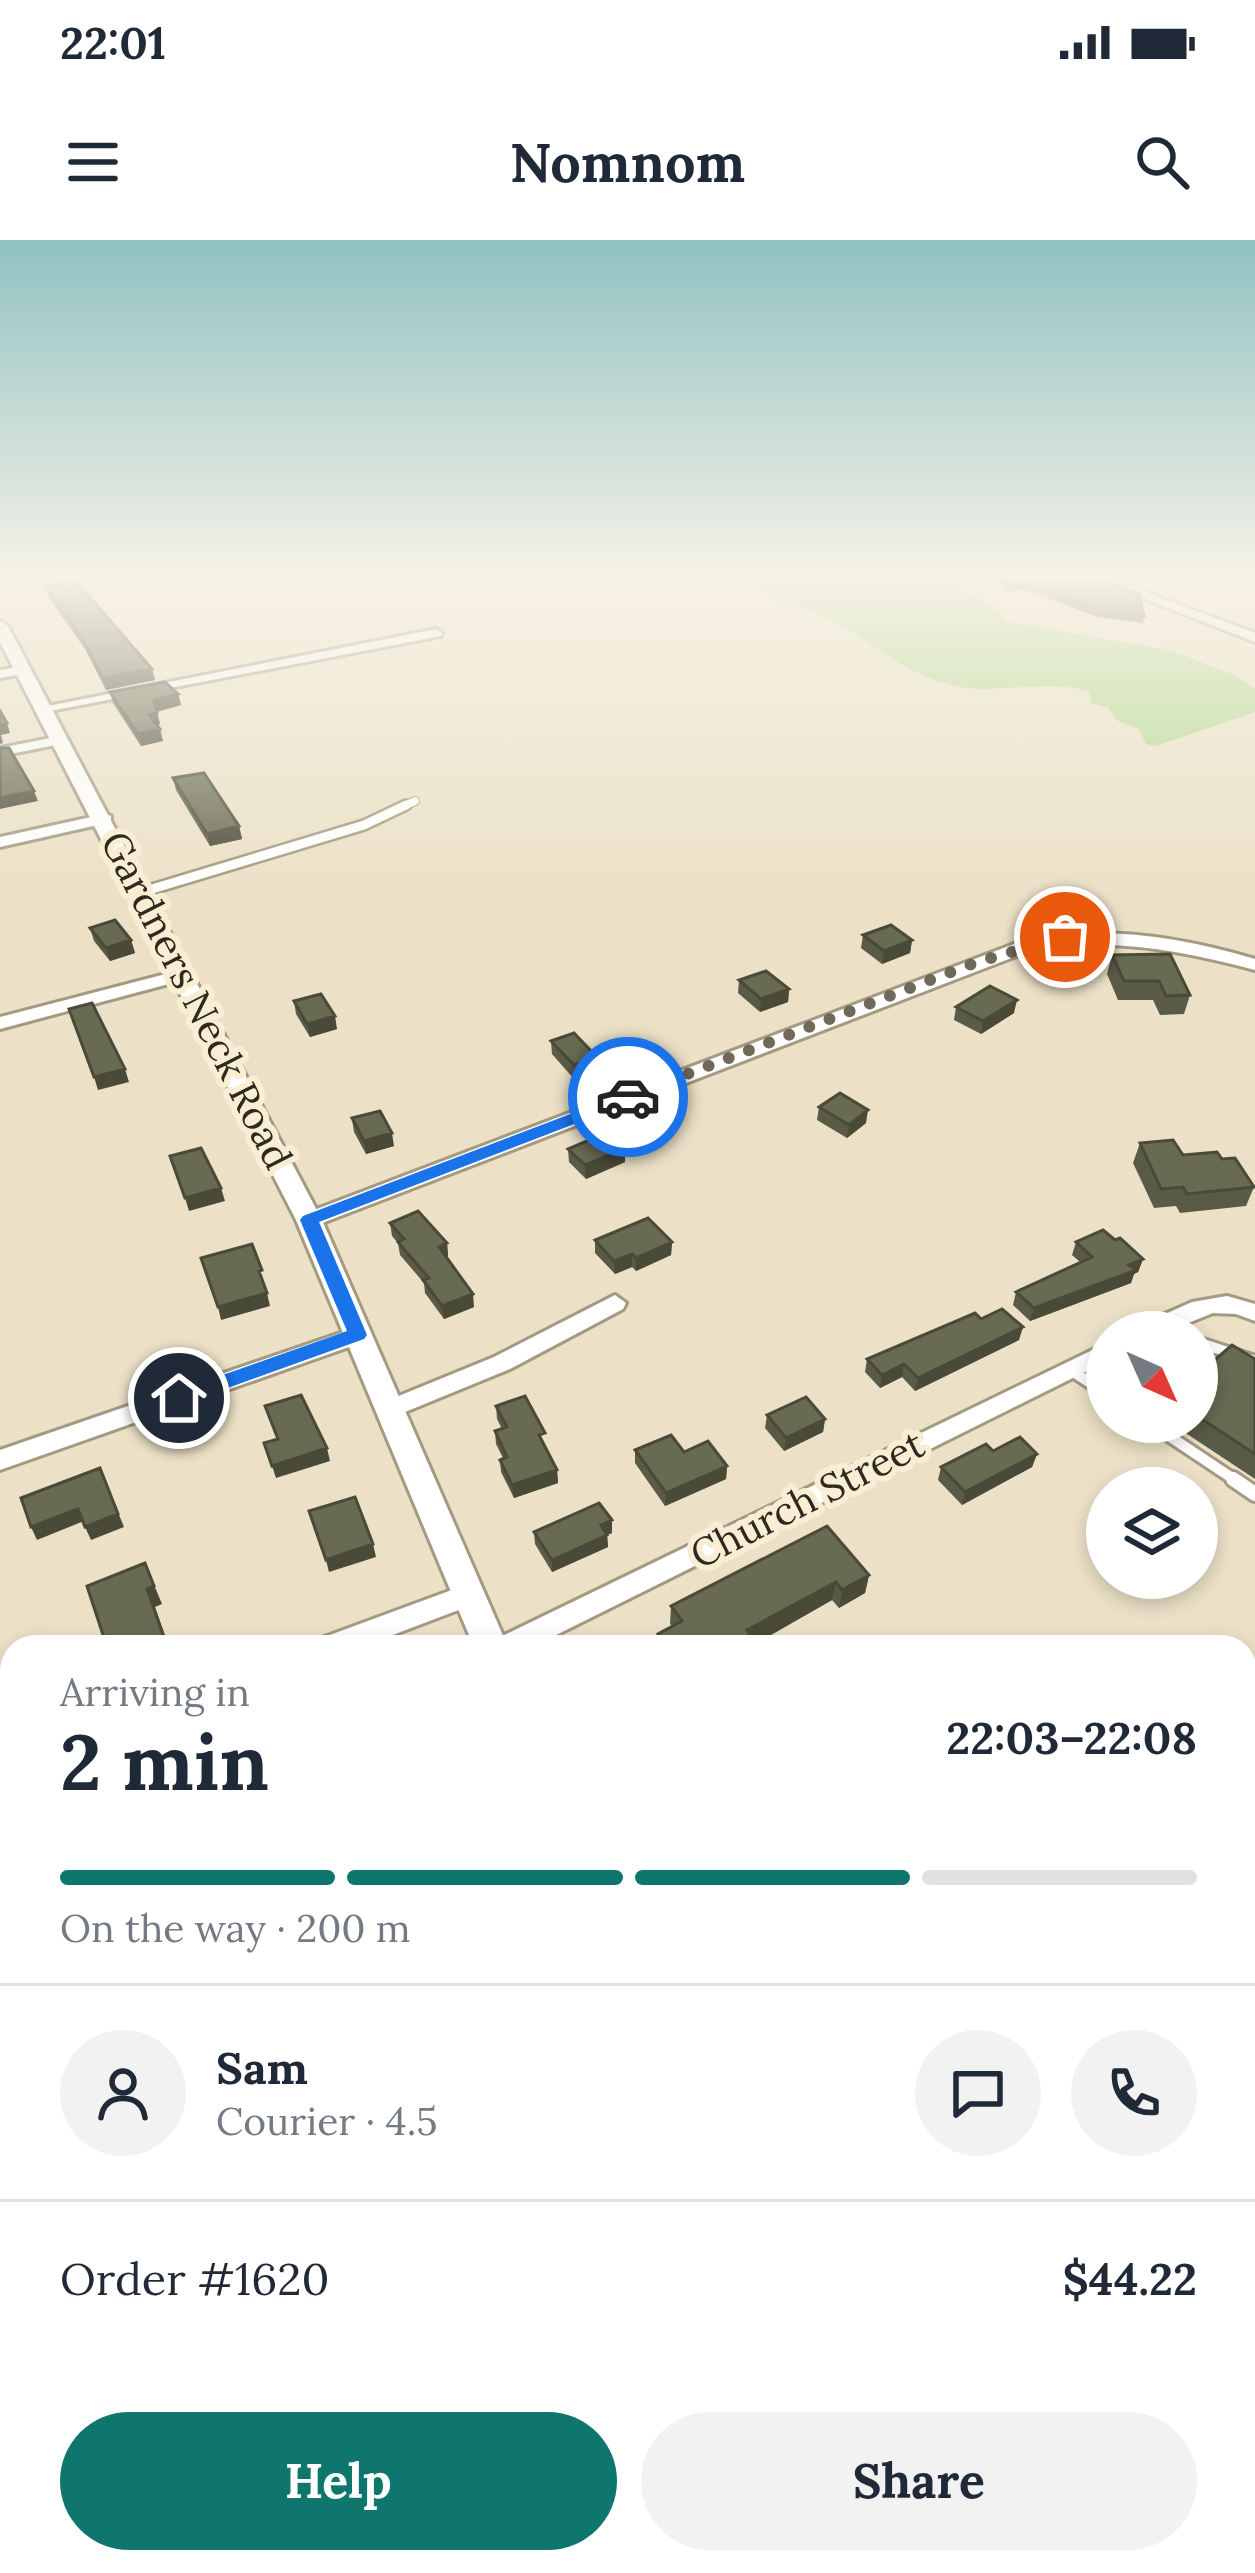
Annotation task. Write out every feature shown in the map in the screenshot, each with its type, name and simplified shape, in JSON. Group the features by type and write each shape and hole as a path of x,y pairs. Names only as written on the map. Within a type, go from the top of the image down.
{"street":[{"name":"Gardners Neck Road","path":"31,683 309,1220 486,1635"},
{"path":"45,708 176,683"},
{"path":"0,752 61,740"},
{"path":"0,842 105,819"},
{"path":"309,1220 1028,945 1065,937 1143,937 1255,964"},
{"path":"0,1023 184,974"},
{"path":"1196,1311 1226,1302 1255,1313"},
{"path":"388,1410 502,1363 615,1303"},
{"path":"0,1460 358,1335"},
{"name":"Church Street","path":"530,1635 1086,1361"},
{"path":"361,1635 468,1595"}],"lane":[{"path":"142,892 364,825 415,801"},
{"path":"1218,1349 1255,1361"},
{"path":"1070,1369 1086,1380"},
{"path":"1179,1443 1255,1494"}],"shaded area":[{"path":"945,683 1246,683 1255,688 1255,712 1156,746 1146,744 1139,729 1118,721 1109,708 1091,703 1089,692 1058,686 961,687"}],"building":[{"path":"166,683 178,694 154,700 157,713 149,715 160,729 138,734 110,692"},
{"path":"0,748 9,748 34,791 0,798"},
{"path":"204,773 239,826 207,834 173,778"},
{"path":"115,920 131,940 106,948 90,928"},
{"path":"891,925 912,940 884,951 863,935"},
{"path":"1170,954 1190,995 1166,996 1159,981 1124,981 1112,955"},
{"path":"766,971 789,989 761,999 739,980"},
{"path":"990,986 1017,1000 983,1021 956,1007"},
{"path":"321,994 335,1016 307,1024 294,1001"},
{"path":"92,1003 125,1069 94,1077 69,1009"},
{"path":"574,1033 597,1057 574,1065 551,1041"},
{"path":"840,1093 868,1110 849,1125 819,1107"},
{"path":"380,1111 392,1133 364,1141 352,1118"},
{"path":"608,1132 625,1149 585,1165 568,1149"},
{"path":"1173,1140 1183,1155 1217,1152 1222,1159 1235,1158 1254,1187 1187,1194 1183,1187 1161,1189 1140,1143"},
{"path":"201,1148 221,1188 185,1198 170,1156"},
{"path":"418,1211 447,1243 439,1247 473,1294 442,1306 423,1280 429,1278 398,1242 404,1239 390,1223"},
{"path":"648,1218 672,1242 636,1258 632,1254 614,1261 595,1240"},
{"path":"1103,1230 1143,1259 1129,1265 1136,1270 1034,1308 1016,1292 1092,1257 1076,1242"},
{"path":"252,1244 267,1293 218,1307 201,1258"},
{"path":"1002,1309 1023,1327 918,1378 904,1364 882,1375 867,1359 975,1313 981,1319"},
{"path":"1232,1345 1255,1359 1255,1454 1218,1430 1218,1357"},
{"path":"301,1395 327,1448 272,1466 264,1443 278,1439 265,1406"},
{"path":"525,1396 545,1433 539,1435 557,1470 512,1485 500,1460 507,1457 495,1431 507,1427 496,1406"},
{"path":"806,1397 825,1419 786,1438 767,1415"},
{"path":"671,1435 684,1452 708,1441 727,1466 666,1493 635,1450"},
{"path":"1020,1437 1037,1454 965,1492 941,1467 986,1444 993,1451"},
{"path":"100,1468 118,1514 85,1527 78,1509 31,1527 21,1498"},
{"path":"355,1497 373,1544 326,1560 309,1511"},
{"path":"599,1503 612,1520 601,1525 607,1535 552,1560 534,1532"},
{"path":"827,1526 869,1575 842,1590 836,1582 747,1630 750,1635 659,1635 682,1621 671,1606"},
{"path":"145,1563 154,1586 147,1589 163,1635 103,1635 87,1586"}],"way so far":[{"path":"628,1097 977,962 1065,937"}],"route":[{"path":"179,1398 358,1335 309,1220 628,1097"}]}
